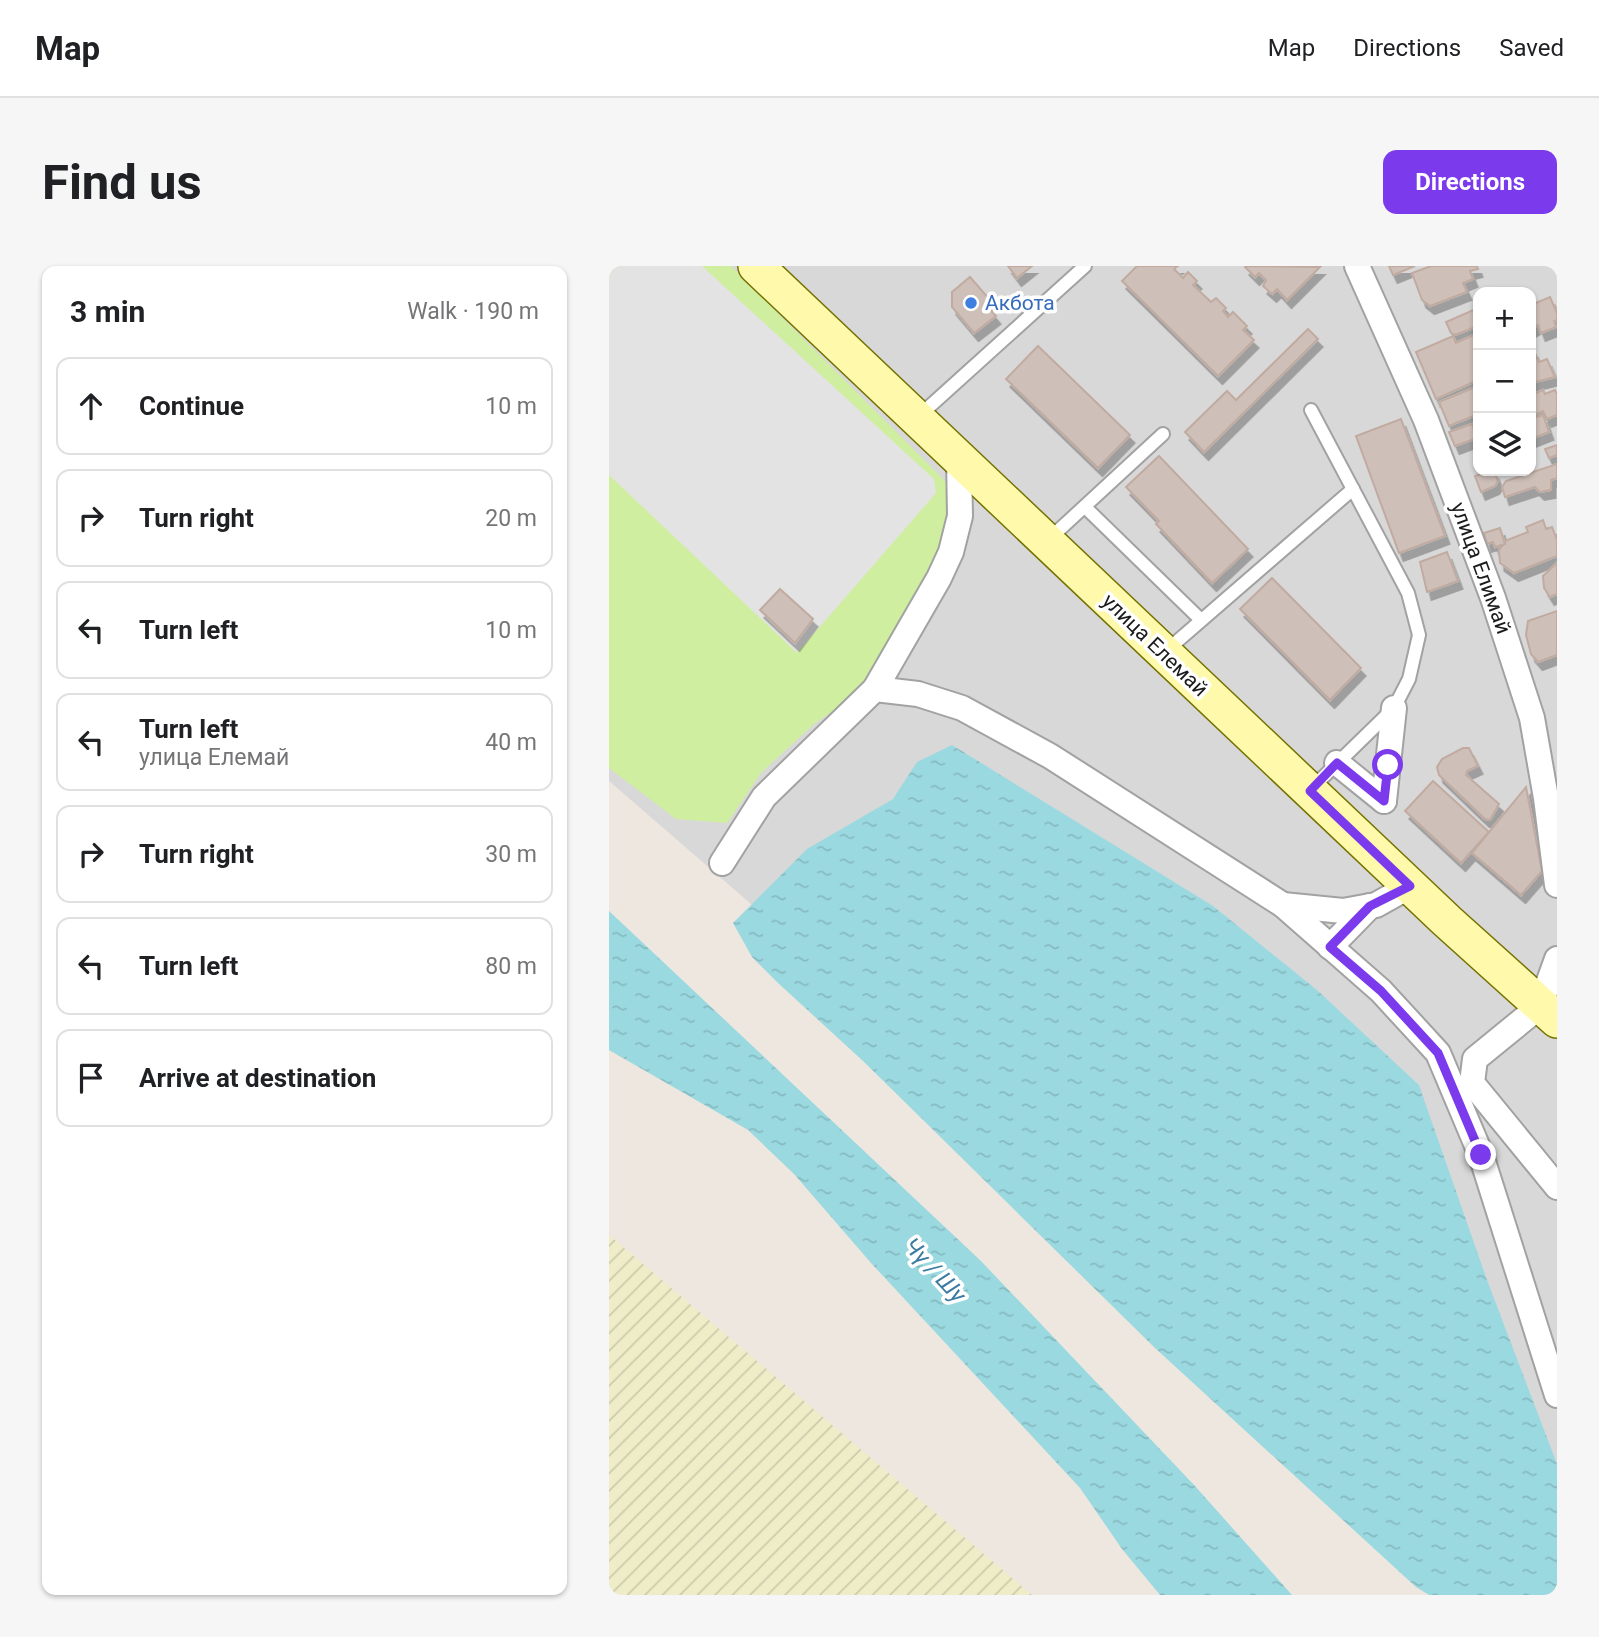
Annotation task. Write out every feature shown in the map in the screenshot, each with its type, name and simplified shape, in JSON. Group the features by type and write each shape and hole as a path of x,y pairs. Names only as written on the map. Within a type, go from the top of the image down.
{"street":[{"name":"улица Елемай","path":"756,266 1410,886 1549,1013"},
{"name":"улица Елимай","path":"1357,266 1426,420 1493,598 1532,718 1557,885"},
{"path":"722,863 764,797 875,689 939,578 951,552 960,516 959,457"},
{"path":"875,689 918,694 962,708 1050,756 1283,905 1381,991 1438,1053 1481,1155 1557,1395"},
{"path":"1337,763 1384,801 1394,708"},
{"path":"1283,905 1343,911 1370,906 1410,886"},
{"path":"1330,947 1370,906"},
{"path":"1557,959 1549,1013 1475,1059 1472,1083 1557,1187"}],"lane":[{"path":"917,417 1084,266"},
{"path":"1310,791 1394,708 1409,680 1419,635 1408,593 1311,410"},
{"path":"1047,542 1163,434"},
{"path":"1163,653 1353,489"},
{"path":"1085,507 1201,620"}],"shaded area":[{"path":"609,266 1557,266 1557,1595 1549,1595 609,781"},
{"path":"609,266 702,266 934,479 936,493 797,653 609,475"},
{"path":"609,1235 1032,1595 609,1595"}],"green space":[{"path":"609,266 731,266 945,481 954,514 909,619 873,683 814,724 761,773 727,823 676,819 609,768"}],"water":[{"path":"952,745 1213,906 1317,990 1419,1085 1487,1280 1557,1464 1557,1595 1429,1595 1416,1587 1155,1348 863,1061 752,957 733,923 807,849 893,799 917,762"},
{"name":"Чү / Шу","path":"609,911 981,1261 1195,1486 1292,1595 1160,1595 1122,1549 1080,1488 871,1263 794,1174 748,1130 609,1050"}],"building":[{"path":"1008,266 1032,266 1017,278"},
{"path":"1137,266 1178,266 1174,269 1183,278 1188,272 1197,281 1193,285 1211,302 1216,298 1226,308 1223,311 1228,317 1233,312 1247,326 1243,330 1254,340 1218,376 1122,281"},
{"path":"1389,266 1415,266 1393,275"},
{"path":"1431,266 1477,266 1478,269 1470,271 1473,279 1463,283 1467,292 1430,306 1422,300 1412,273"},
{"path":"1245,267 1320,267 1287,300 1277,289 1272,294 1263,286 1266,280 1259,273 1255,277"},
{"name":"Акбота","path":"970,277 990,300 989,308 996,316 974,333 952,307 952,292"},
{"path":"1550,297 1557,313 1557,320 1554,321 1556,327 1541,333 1538,325 1536,326 1536,303"},
{"path":"1473,310 1473,328 1455,335 1451,333 1446,322"},
{"path":"1308,329 1318,339 1204,452 1185,432 1227,391 1236,400"},
{"path":"1473,335 1473,382 1436,399 1416,352 1453,336 1456,343"},
{"path":"1038,346 1130,435 1098,468 1006,379"},
{"path":"1536,356 1539,362 1547,359 1555,377 1536,382"},
{"path":"1473,388 1473,416 1449,426 1439,402"},
{"path":"1543,390 1545,394 1555,390 1557,415 1547,419 1543,411 1536,414 1536,393"},
{"path":"1543,415 1549,432 1536,437 1536,417"},
{"path":"1401,419 1445,536 1399,553 1356,436"},
{"path":"1472,424 1473,439 1455,446 1449,432"},
{"path":"1557,445 1557,455 1549,458 1545,449"},
{"path":"1159,456 1248,549 1212,583 1156,524 1159,521 1126,487"},
{"path":"1557,464 1557,478 1551,480 1551,490 1540,492 1535,487 1505,497 1502,487 1506,481 1521,476 1536,476 1536,471"},
{"path":"1475,476 1496,476 1498,481 1495,486 1481,492"},
{"path":"1543,520 1546,529 1552,527 1557,540 1557,556 1514,573 1500,563 1499,550 1507,540 1528,532 1526,527"},
{"path":"1500,528 1505,544 1495,547 1493,542 1487,544 1484,533"},
{"path":"1447,552 1458,581 1427,592 1420,562"},
{"path":"1557,563 1557,594 1550,597 1544,588 1543,576"},
{"path":"1272,578 1361,668 1330,700 1240,609"},
{"path":"780,589 813,619 795,643 760,610"},
{"path":"1557,611 1557,655 1538,662 1531,654 1526,635 1528,621"},
{"path":"1463,748 1469,748 1478,766 1467,771 1466,775 1499,804 1490,820 1485,819 1439,775 1437,767 1442,759"},
{"path":"1433,781 1489,832 1461,863 1405,811"},
{"path":"1526,787 1542,871 1521,895 1472,853"}],"place":[{"name":"Акбота","path":"971,303"}],"route":[{"path":"1388,765 1384,801 1337,763 1310,791 1410,886 1370,906 1330,947 1381,991 1438,1053 1481,1155"}]}
